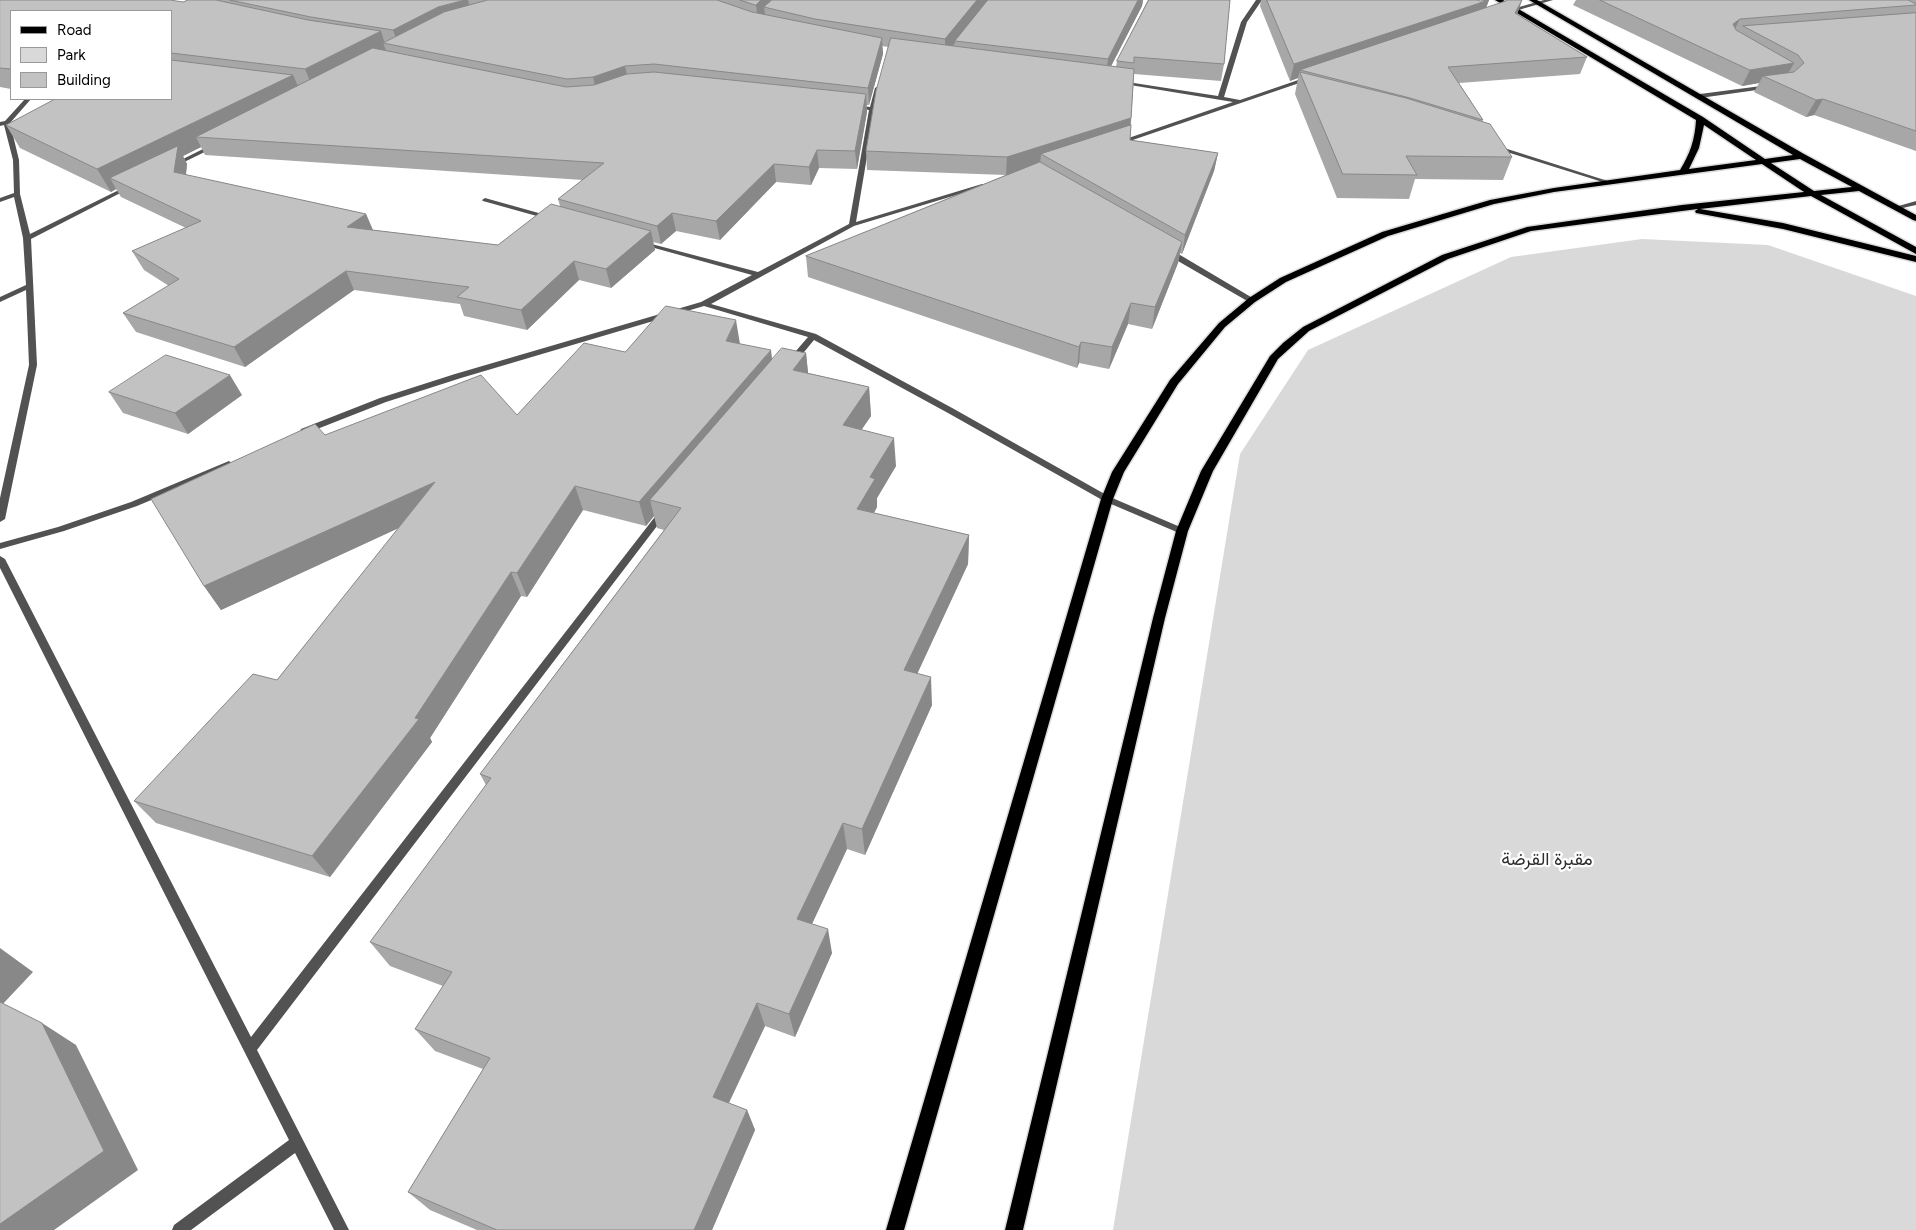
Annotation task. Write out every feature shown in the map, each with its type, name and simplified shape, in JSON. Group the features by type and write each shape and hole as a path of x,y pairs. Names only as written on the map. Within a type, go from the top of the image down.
{"main road":[{"path":"1498,0 1700,119 1760,161 1813,194 1916,251"},
{"path":"1534,1 1801,156 1916,218"},
{"path":"1682,173 1694,155 1700,137 1700,119"},
{"path":"895,1230 1106,499 1118,472 1174,382 1222,325 1252,300 1283,280 1386,234 1493,202 1554,190 1801,156"},
{"path":"1014,1230 1157,627 1182,531 1207,471 1274,358 1286,345 1306,329 1444,257 1509,235 1530,229 1682,208 1862,188"},
{"path":"1682,208 1792,228 1916,259"}],"street":[{"path":"1221,97 1244,22 1259,0"},
{"path":"1505,12 1534,1 1550,0"},
{"path":"1113,145 1320,74"},
{"path":"852,225 872,109 880,81"},
{"path":"1117,83 1239,101"},
{"path":"1283,86 1302,91"},
{"path":"1700,96 1775,86"},
{"path":"0,519 32,366 27,238 17,194 16,160 4,123 27,100"},
{"path":"843,106 872,109"},
{"path":"163,170 224,141"},
{"path":"1488,144 1611,183"},
{"path":"27,238 136,183"},
{"path":"299,433 383,400 458,376 704,304 852,225 993,183"},
{"path":"0,200 17,194"},
{"path":"485,200 561,221"},
{"path":"1898,207 1916,203"},
{"path":"636,241 760,275"},
{"path":"1158,246 1252,300"},
{"path":"0,300 29,286"},
{"path":"704,304 813,336 952,411 1106,499 1182,531"},
{"path":"787,366 813,336"},
{"path":"0,546 61,529 134,504 241,458"},
{"path":"250,1049 672,502"},
{"path":"0,559 342,1230"},
{"path":"179,1230 297,1143"}],"green space":[{"name":"مقبرة القرضة","path":"1642,239 1768,245 1916,296 1916,1230 1113,1230 1240,454 1308,350 1511,257"}],"building":[{"path":"0,0 170,0 183,2 188,0 216,0 308,20 381,31 305,69 172,53 172,10 10,10 10,69 0,68"},
{"path":"230,0 465,0 438,7 393,30 311,17"},
{"path":"488,0 717,0 752,12 882,38 868,88 654,64 625,66 593,77 567,79 383,43 444,12"},
{"path":"740,0 761,0 756,5"},
{"path":"772,0 977,0 945,39 815,19 764,7"},
{"path":"988,0 1138,0 1108,59 955,41"},
{"path":"1149,0 1230,0 1224,64 1134,57 1134,63 1117,61"},
{"path":"1267,0 1480,1 1489,0 1294,64"},
{"path":"1509,0 1522,0 1515,13 1587,57 1448,67 1483,120 1410,98 1300,70"},
{"path":"1600,0 1908,0 1916,5 1740,19 1733,24 1736,30 1794,63 1750,70"},
{"path":"1916,13 1916,131 1823,99 1816,100 1763,76 1794,72 1804,63 1798,55 1743,26"},
{"path":"891,38 1134,69 1131,118 1007,157 866,151 876,91"},
{"path":"373,48 566,87 594,85 627,74 654,72 866,94 855,151 817,150 809,167 774,164 716,221 672,213 657,226 558,199 604,163 196,137"},
{"path":"172,60 293,75 97,169 6,125 53,100 172,100"},
{"path":"1300,72 1406,98 1490,124 1512,157 1406,156 1417,175 1343,174"},
{"path":"1131,125 1130,140 1218,153 1185,235 1041,154"},
{"path":"178,146 174,172 366,214 347,227 498,245 551,204 651,231 606,269 574,261 521,310 457,297 469,287 346,271 234,347 123,313 179,279 132,251 201,221 110,178"},
{"path":"1040,162 1182,242 1155,307 1131,303 1112,347 1081,342 1079,347 806,256"},
{"path":"666,306 736,320 726,341 771,350 639,502 575,486 517,573 511,572 415,718 419,719 312,856 134,801 253,674 277,680 435,482 204,586 151,499 315,424 325,435 481,375 517,415 584,343 625,352"},
{"path":"782,348 806,353 793,370 869,387 843,425 894,438 870,477 875,479 857,509 969,535 904,670 931,677 862,829 843,823 797,919 828,929 789,1014 757,1003 713,1097 747,1110 694,1230 497,1230 408,1192 490,1058 415,1029 452,972 370,942 491,778 480,774 681,508 650,500"},
{"path":"166,355 230,375 175,413 109,392"},
{"path":"0,1002 42,1023 104,1151 0,1224"}]}
